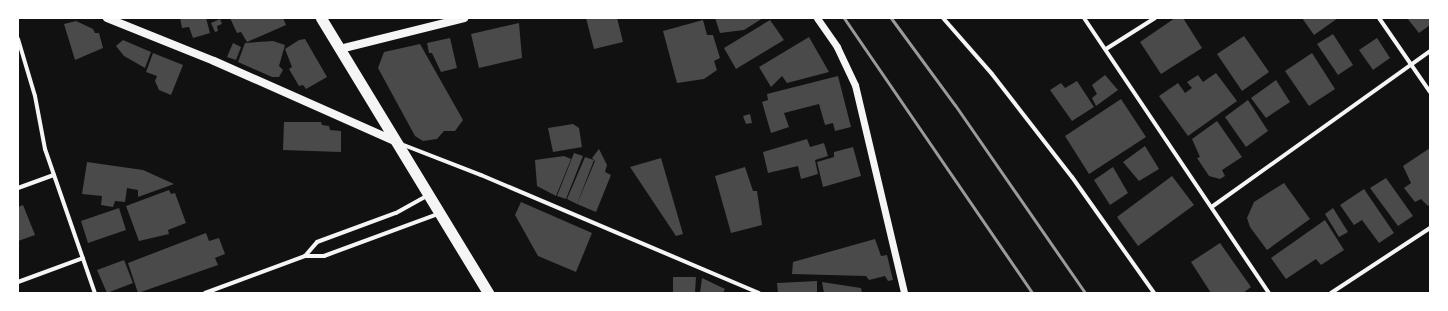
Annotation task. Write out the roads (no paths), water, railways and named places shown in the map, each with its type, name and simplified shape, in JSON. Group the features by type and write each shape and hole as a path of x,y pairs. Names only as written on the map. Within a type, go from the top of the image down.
{"highway":[{"path":"321,18 488,293"}],"main road":[{"path":"107,18 214,61 397,142"},
{"path":"340,49 464,18"}],"street":[{"path":"817,18 837,47 853,78 904,293"},
{"path":"943,18 992,74 1072,177 1154,293"},
{"path":"1084,18 1213,206 1270,293"},
{"path":"1106,49 1155,18"},
{"path":"1380,18 1430,92"},
{"path":"18,39 35,96 45,149 95,293"},
{"path":"1213,206 1430,51"},
{"path":"397,142 481,175 759,293"},
{"path":"18,188 54,175"},
{"path":"305,256 317,242 396,213 428,195"},
{"path":"205,293 305,256 324,256 439,213"},
{"path":"1331,293 1430,228"},
{"path":"18,282 83,258"}],"railway":[{"path":"844,18 1032,293"},
{"path":"891,18 955,105 1085,293"}]}
